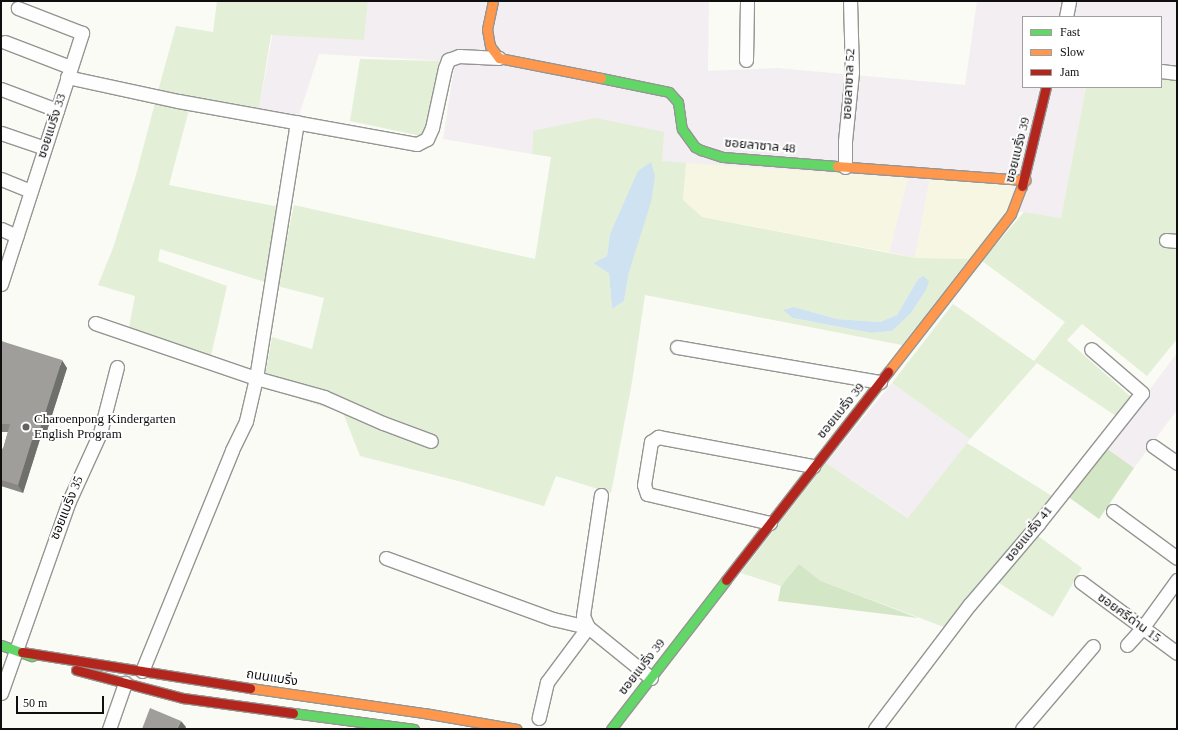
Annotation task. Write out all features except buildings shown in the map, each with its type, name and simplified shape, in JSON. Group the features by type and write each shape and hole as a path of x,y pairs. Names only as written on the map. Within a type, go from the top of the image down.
{"street":[{"path":"493,1 487,29 490,46 499,58"},
{"path":"746,60 747,1"},
{"name":"ซอยลาซาล 52","path":"845,166 845,141 852,72 850,1"},
{"path":"1066,16 1069,1"},
{"name":"ซอยแบริ่ง 33","path":"2,279 82,33 18,8"},
{"path":"5,42 69,72 178,101 417,144 427,139 432,128 448,60 459,56 499,58"},
{"name":"ซอยลาซาล 48","path":"499,58 669,92 678,102 679,117 682,129 695,147 723,157 1025,180"},
{"path":"1162,72 1177,73"},
{"name":"ซอยแบริ่ง 39","path":"611,729 813,466 1011,214 1025,180 1046,88"},
{"path":"1,89 57,110"},
{"path":"142,671 232,450 246,421 256,378 297,122"},
{"path":"1,133 45,148"},
{"path":"1,179 31,190"},
{"path":"1,229 17,236"},
{"path":"95,324 256,378 324,397 383,423 431,441"},
{"path":"677,346 880,382"},
{"name":"ซอยแบริ่ง 41","path":"875,729 970,604 1048,511 1142,393 1091,349"},
{"name":"ซอยแบริ่ง 35","path":"1,693 20,651 69,501 100,432 117,367"},
{"path":"770,523 647,494 644,484 651,442 658,437 813,466"},
{"path":"1153,446 1177,463"},
{"path":"588,627 583,616 584,603 601,495"},
{"path":"1113,511 1177,558"},
{"path":"386,558 553,619 588,627 651,678"},
{"path":"1127,645 1177,580"},
{"name":"ซอยศรีด่าน 15","path":"1081,582 1177,653"},
{"path":"539,718 547,682 588,627"},
{"name":"ถนนแบริ่ง","path":"1,645 47,662 183,698 414,729"},
{"path":"1022,729 1093,646"},
{"name":"ถนนแบริ่ง","path":"20,651 275,692 424,713 517,729"},
{"path":"109,729 125,683"}],"shaded area":[{"path":"368,1 709,1 708,71 777,68 965,85 977,1 1177,1 1177,80 1162,79 1162,16 1022,16 1022,88 1086,88 1061,218 1009,210 930,178 915,258 889,252 908,178 662,162 533,131 532,154 443,139 455,63 430,60 319,54 299,115 259,108 273,32 364,40"},
{"path":"1177,353 1177,410 1134,468 1106,448"},
{"path":"892,383 970,439 909,518 826,463"}],"green space":[{"path":"217,1 368,1 364,40 271,35 259,108 158,91 176,26 213,32"},
{"path":"360,59 439,61 428,130 421,136 350,121"},
{"path":"1162,79 1177,80 1177,339 1147,376 1082,324 1067,340 1131,397 1116,416 1037,363 970,439 892,383 953,304 1034,361 1065,322 982,261 1024,212 1061,218 1086,88 1162,88"},
{"path":"155,103 189,110 169,185 279,207 265,282 160,249 158,261 227,286 210,360 129,327 135,296 98,285 113,248 136,175"},
{"path":"595,118 664,132 662,161 686,163 683,200 702,217 915,258 969,259 902,345 645,295 631,388 611,493 556,476 544,506 462,482 360,456 343,413 263,387 272,337 312,349 324,298 277,286 294,205 535,259 551,157 532,154 533,131","holes":["621,212 629,272 624,301 612,309 609,272 593,263 607,256 610,234","918,279 926,290 911,313 892,331 871,333 793,318 794,307 837,319 880,322 897,315"]},
{"path":"686,163 908,178 889,252 702,217 683,201"},
{"path":"930,178 1014,184 1009,210 969,259 915,258"},
{"path":"967,443 1052,496 944,627 821,581 799,564 781,586 741,573 826,463 908,518"},
{"path":"1106,448 1134,468 1099,519 1067,496"},
{"path":"1034,533 1082,568 1053,617 994,580"},
{"path":"799,564 821,581 918,618 778,601 781,586"}],"water":[{"path":"651,162 655,176 651,202 629,272 624,301 612,309 609,273 593,263 607,256 610,234 638,171"},
{"path":"923,276 929,281 926,290 911,313 892,331 871,333 793,318 783,310 794,307 837,319 880,322 897,315 918,279"}],"traffic: fast":[{"path":"601,78 669,92 678,102 682,129 695,147 701,150 723,157 837,166"},
{"path":"611,729 726,580"},
{"path":"1,645 32,656"},
{"path":"293,713 414,729"}],"traffic: slow":[{"path":"493,1 487,29 490,46 499,58 601,78"},
{"path":"837,166 1025,180"},
{"path":"888,372 1011,214 1022,186"},
{"path":"250,688 424,713 517,729"}],"traffic: jam":[{"path":"1022,186 1046,88"},
{"path":"726,580 888,372"},
{"path":"22,652 250,688"},
{"path":"76,670 183,698 293,713"}],"place":[{"name":"Charoenpong Kindergarten English Program","path":"26,427"}]}
